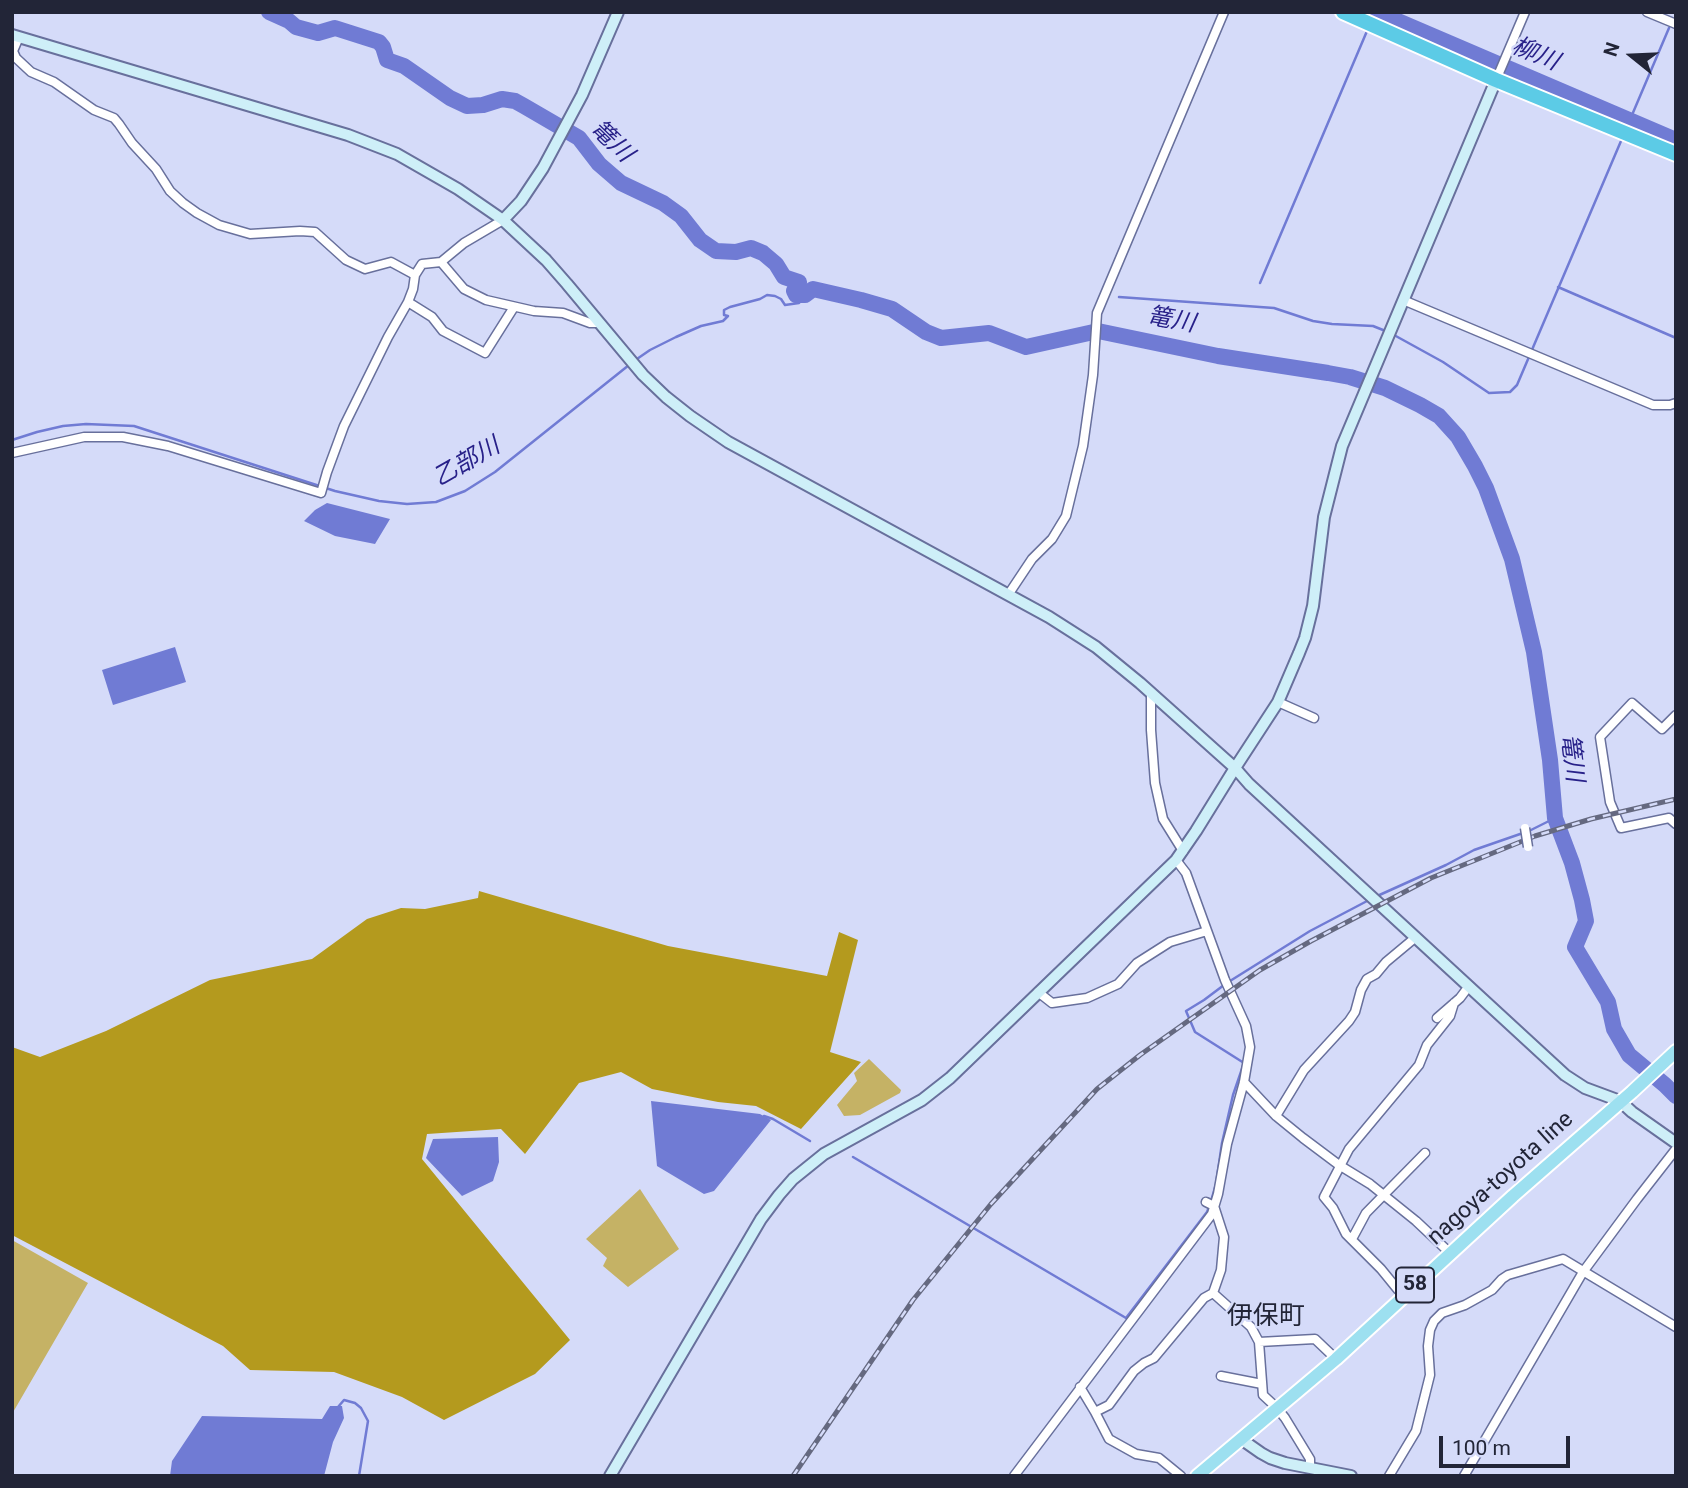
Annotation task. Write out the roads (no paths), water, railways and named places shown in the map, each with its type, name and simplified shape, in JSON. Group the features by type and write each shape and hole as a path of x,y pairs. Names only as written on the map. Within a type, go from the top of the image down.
{"highway":[{"path":"1343,12 1676,154"}],"main road":[{"name":"nagoya-toyota line","path":"1197,1476 1336,1359 1676,1051"}],"street":[{"path":"1008,595 1032,559 1052,539 1066,516 1083,446 1097,313 1224,12"},
{"path":"610,1476 761,1219 779,1195 793,1179 824,1154 936,1090 1179,856 1278,702 1305,638 1313,606 1324,517 1342,446 1525,12"},
{"path":"1647,12 1676,24"},
{"path":"12,453 84,437 123,437 168,446 321,494 360,391 408,302 414,289 415,275 422,264 441,262 464,243 503,220 532,186 575,107 615,13"},
{"path":"415,275 391,262 365,269 346,260 315,232 250,234 219,225 197,213 170,191 156,169 114,118 94,110 54,82 32,72 16,58 13,51 16,36 348,135 397,154 458,189 503,220 560,276 635,365 666,397 690,416 728,442 1049,617 1096,647 1235,768 1249,784 1570,1079 1585,1088 1620,1101 1676,1143"},
{"path":"441,262 464,289 486,300 534,312 556,311 590,323 598,323"},
{"path":"1403,300 1653,405 1676,403"},
{"path":"408,302 432,317 443,331 485,353 514,307"},
{"path":"1014,1476 1212,1214 1211,1204 1218,1194 1227,1144 1244,1082 1250,1047 1246,1026 1225,981 1186,873 1163,819 1155,783 1151,694"},
{"path":"1278,702 1314,718"},
{"path":"1676,715 1662,729 1632,703 1600,737 1610,802 1621,828 1670,818 1676,824"},
{"path":"1525,828 1528,847"},
{"path":"1038,992 1052,1003 1087,998 1118,984 1137,963 1170,942 1207,931"},
{"path":"1276,1116 1304,1070 1355,1012 1367,979 1416,937"},
{"path":"1437,1018 1469,986"},
{"path":"1403,1296 1346,1234 1333,1208 1324,1197 1349,1149 1419,1065 1426,1047 1450,1016 1454,1003"},
{"path":"1244,1082 1276,1116 1339,1165 1370,1184 1450,1253"},
{"path":"1464,1476 1583,1272 1676,1149"},
{"path":"1352,1239 1366,1213 1425,1153"},
{"path":"1095,1412 1109,1405 1134,1371 1154,1358 1204,1298 1213,1293 1221,1270 1224,1237 1211,1204"},
{"path":"1389,1476 1416,1431 1422,1412 1430,1375 1428,1346 1434,1321 1442,1313 1465,1305 1492,1290 1508,1275 1563,1259 1676,1327"},
{"path":"1213,1293 1251,1326 1259,1342 1263,1395 1277,1408 1310,1459 1310,1468"},
{"path":"1259,1342 1315,1339 1336,1359"},
{"path":"1221,1376 1262,1384"},
{"path":"1080,1387 1109,1439 1136,1454 1159,1458 1181,1476"},
{"path":"1241,1439 1270,1458 1349,1476"}],"water":[{"path":"327,503 390,519 375,544 335,536 304,521"},
{"path":"175,647 186,682 113,705 102,670"},
{"path":"651,1101 760,1114 771,1120 714,1191 704,1194 657,1166"},
{"path":"498,1137 499,1162 493,1181 462,1196 426,1158 433,1139"},
{"path":"330,1406 342,1406 344,1418 333,1442 324,1476 170,1476 172,1461 202,1416 322,1419"}],"waterway":[{"name":"篭川","path":"269,12 296,27 318,33 335,28 379,42 387,60 404,66 450,98 467,106 483,105 502,99 515,101 579,138 599,164 621,183 663,203 681,216 700,240 716,251 736,252 751,248 763,253 776,264 784,277 799,282 794,291 796,295 805,295 813,289 892,309 926,332 941,338 989,333 1026,347 1098,331 1218,356 1350,377 1385,388 1439,416 1458,437 1475,466 1512,559 1534,652 1550,760 1555,818 1572,863 1586,921 1575,947 1608,1002 1614,1029 1629,1055 1676,1096"},
{"name":"柳川","path":"1377,12 1676,140"},
{"path":"1632,115 1669,28"},
{"path":"1260,283 1367,31"},
{"path":"1394,335 1443,362 1489,393 1510,392 1517,385 1621,141"},
{"path":"1558,287 1676,338"},
{"name":"乙部川","path":"634,361 676,337 701,326 723,321 728,316 724,315 724,310 730,307 767,295 781,299 785,305 799,303 805,295"},
{"path":"1119,297 1274,308 1313,321 1373,326 1388,332"},
{"name":"乙部川","path":"12,440 63,426 134,426 335,491 379,501 407,504 436,502 465,491 495,472 629,365"},
{"path":"1529,831 1555,818"},
{"path":"1375,897 1474,850 1523,833"},
{"path":"1230,981 1310,931 1369,900"},
{"path":"1211,1201 1233,1095 1244,1063 1195,1032 1186,1011 1224,985"},
{"path":"764,1116 810,1141"},
{"path":"853,1157 1126,1318 1209,1207"},
{"path":"338,1407 344,1400 355,1403 368,1421 359,1476"}],"railway":[{"path":"793,1476 913,1300 991,1204 1097,1089 1140,1055 1260,970 1431,878 1535,836 1591,819 1676,799"}],"district":[{"name":"伊保町","path":"1266,1317"}]}
